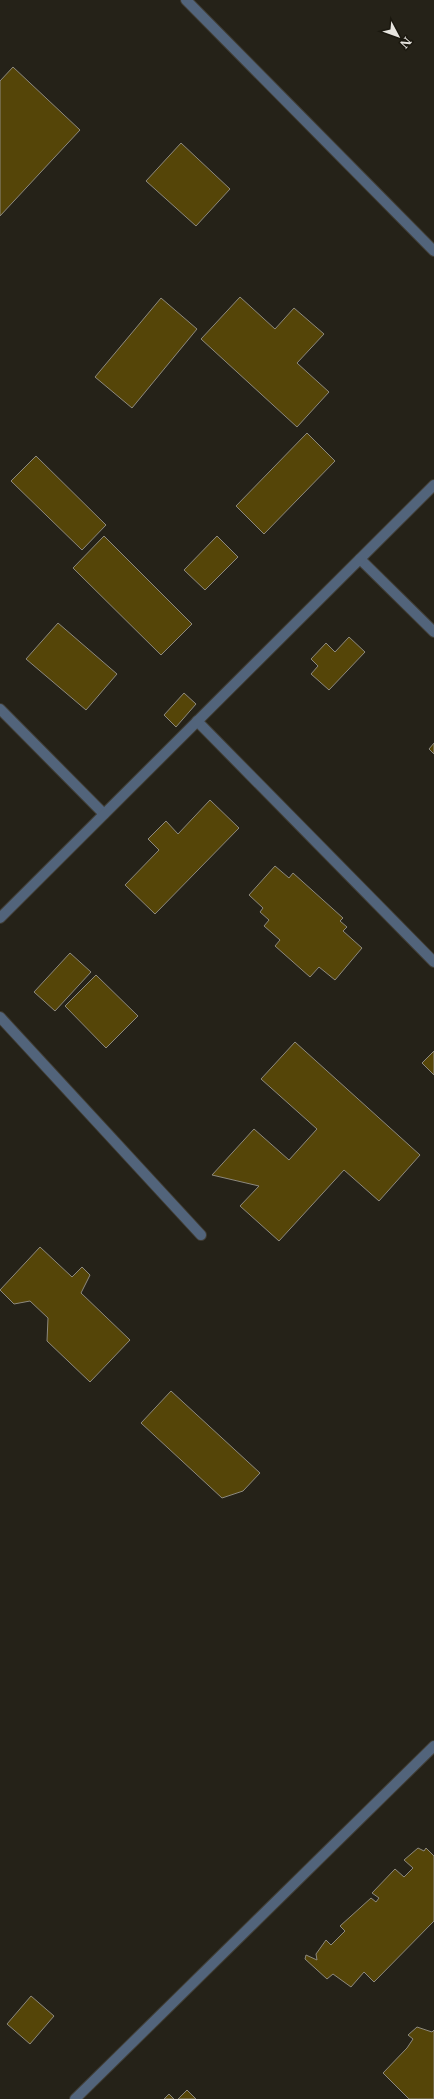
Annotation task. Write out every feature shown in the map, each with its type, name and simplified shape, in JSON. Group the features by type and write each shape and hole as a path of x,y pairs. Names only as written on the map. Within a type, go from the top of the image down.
{"lane":[{"path":"186,0 434,251"},
{"path":"0,918 434,485"},
{"path":"360,559 434,632"},
{"path":"0,709 104,814"},
{"path":"197,721 434,962"},
{"path":"0,1017 201,1235"},
{"path":"75,2099 434,1746"}],"building":[{"path":"13,67 80,130 0,216 0,81"},
{"path":"181,143 230,189 196,226 146,181"},
{"path":"240,297 275,329 294,308 324,334 297,363 329,392 297,427 201,339"},
{"path":"161,298 197,329 132,408 95,377"},
{"path":"307,433 335,461 264,534 236,506"},
{"path":"36,456 106,525 82,550 11,481"},
{"path":"104,536 192,624 161,655 73,568"},
{"path":"217,536 238,557 205,590 184,570"},
{"path":"58,623 117,674 86,710 26,659"},
{"path":"349,637 365,652 329,690 311,674 318,666 311,659 326,643 335,652"},
{"path":"184,693 196,704 176,727 164,715"},
{"path":"434,743 434,754 429,749"},
{"path":"210,800 239,828 155,914 125,885 159,850 148,839 166,821 178,834"},
{"path":"275,866 289,878 293,873 343,918 340,921 347,927 343,931 362,948 335,980 319,967 310,977 275,946 280,940 264,926 269,920 260,912 263,908 249,895"},
{"path":"70,953 91,972 55,1011 34,992"},
{"path":"96,975 138,1016 106,1048 65,1006"},
{"path":"295,1042 420,1155 379,1201 344,1170 279,1241 240,1206 259,1186 212,1175 254,1129 289,1160 317,1129 261,1079"},
{"path":"434,1051 434,1075 422,1063"},
{"path":"40,1247 72,1277 82,1267 90,1275 81,1293 130,1340 90,1382 47,1341 48,1318 30,1301 14,1304 0,1290"},
{"path":"171,1391 260,1473 243,1491 222,1498 141,1423"},
{"path":"418,1848 424,1851 426,1848 434,1856 434,1921 374,1982 364,1972 351,1987 333,1974 327,1979 305,1959 306,1955 317,1960 316,1954 326,1940 331,1945 345,1931 340,1926 371,1898 376,1902 379,1898 372,1893 395,1869 404,1877 413,1868 404,1860"},
{"path":"31,1996 54,2016 30,2044 7,2024"},
{"path":"417,2027 432,2032 434,2030 434,2099 409,2099 383,2073 407,2048 413,2039 408,2035"},
{"path":"187,2090 196,2099 178,2099"},
{"path":"169,2094 174,2099 164,2099"}]}
